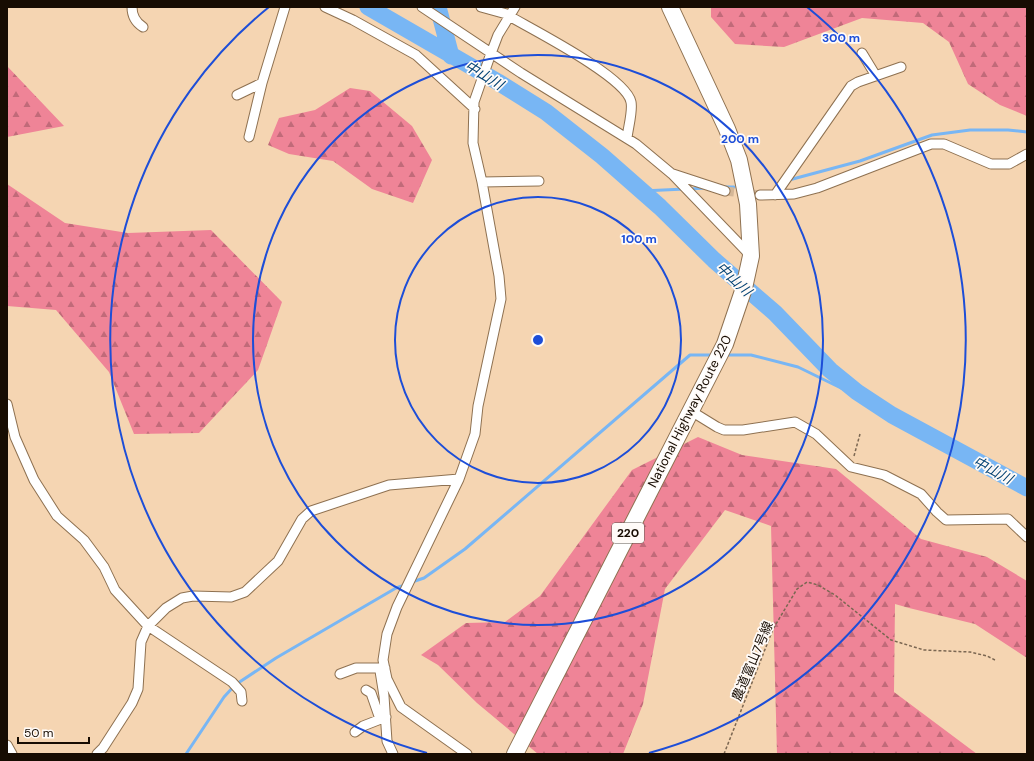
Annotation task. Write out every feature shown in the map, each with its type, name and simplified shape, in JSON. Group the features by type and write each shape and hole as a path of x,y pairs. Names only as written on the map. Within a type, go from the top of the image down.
{"highway":[{"name":"National Highway Route 220","path":"515,754 725,344 744,288 751,256 748,204 739,160 727,129 670,7"}],"street":[{"path":"132,7 132,13 137,23 143,27"},
{"path":"249,137 252,119 285,7"},
{"path":"325,7 353,20 413,53 474,109"},
{"path":"422,7 490,54 636,144 672,174 751,256"},
{"path":"481,7 512,13 613,78 625,90 631,100 632,108 627,138"},
{"path":"394,754 388,742 383,718 382,668 387,634 397,607 459,479 475,434 478,406 501,299 500,276 482,182 472,143 476,95 498,35 512,13"},
{"path":"862,53 876,76"},
{"path":"775,195 851,86 901,66"},
{"path":"237,95 262,83"},
{"path":"760,196 794,194 817,188 931,144 944,144 991,164 1009,164 1027,154"},
{"path":"672,174 725,191"},
{"path":"482,182 539,181"},
{"path":"7,404 15,437 34,480 57,516 84,540 104,567 115,590 148,626 232,682 241,692 242,701"},
{"path":"691,411 724,430 743,430 795,422 816,434 851,468 884,476 921,494 946,520 1008,519 1027,537"},
{"path":"97,754 103,748 132,703 138,689 141,642 148,626 166,608 182,598 193,596 231,597 245,592 278,561 302,519 311,511 389,485 459,479"},
{"path":"340,674 356,668 382,668"},
{"path":"382,668 401,707 467,754"},
{"path":"366,690 371,693 383,718"},
{"path":"355,732 363,726 383,718"},
{"path":"7,746 12,754"}],"path":[{"path":"851,468 860,434"},
{"name":"農道富山7号線","path":"724,754 773,629 797,589 807,582 818,585 835,595 891,640 924,650 970,652 987,656 995,660"}],"green space":[{"path":"711,7 1027,7 1027,116 1000,105 968,84 949,42 923,23 862,18 784,47 735,44 711,17"},
{"path":"7,66 64,126 7,137"},
{"path":"350,88 370,91 412,126 432,160 413,203 372,189 333,161 289,154 268,145 279,118 315,110"},
{"path":"7,184 65,223 128,233 211,230 282,302 258,370 199,433 134,434 109,372 56,310 7,306"},
{"path":"698,437 742,455 836,469 921,539 987,557 1027,581 1027,658 975,624 895,604 894,692 977,754 777,754 771,526 725,510 665,589 643,704 623,754 538,754 477,703 438,665 421,655 466,623 505,622 540,596 632,470"}],"waterway":[{"name":"中山川","path":"368,7 498,82 546,112 602,156 660,207 714,260 775,313 830,370 857,392 892,415 1027,488"},
{"name":"中山川","path":"438,7 451,56"},
{"path":"789,180 860,161 932,135 970,130 1008,130 1027,132"},
{"path":"724,187 734,187"},
{"path":"690,189 705,188"},
{"path":"642,191 685,189"},
{"path":"412,582 424,578 465,549 690,355 714,355"},
{"path":"726,355 751,355 798,367 843,389 857,392"},
{"path":"186,754 224,697 235,685 276,658 396,588 405,585"}],"tunnel":[{"path":"725,191 760,195"}]}
